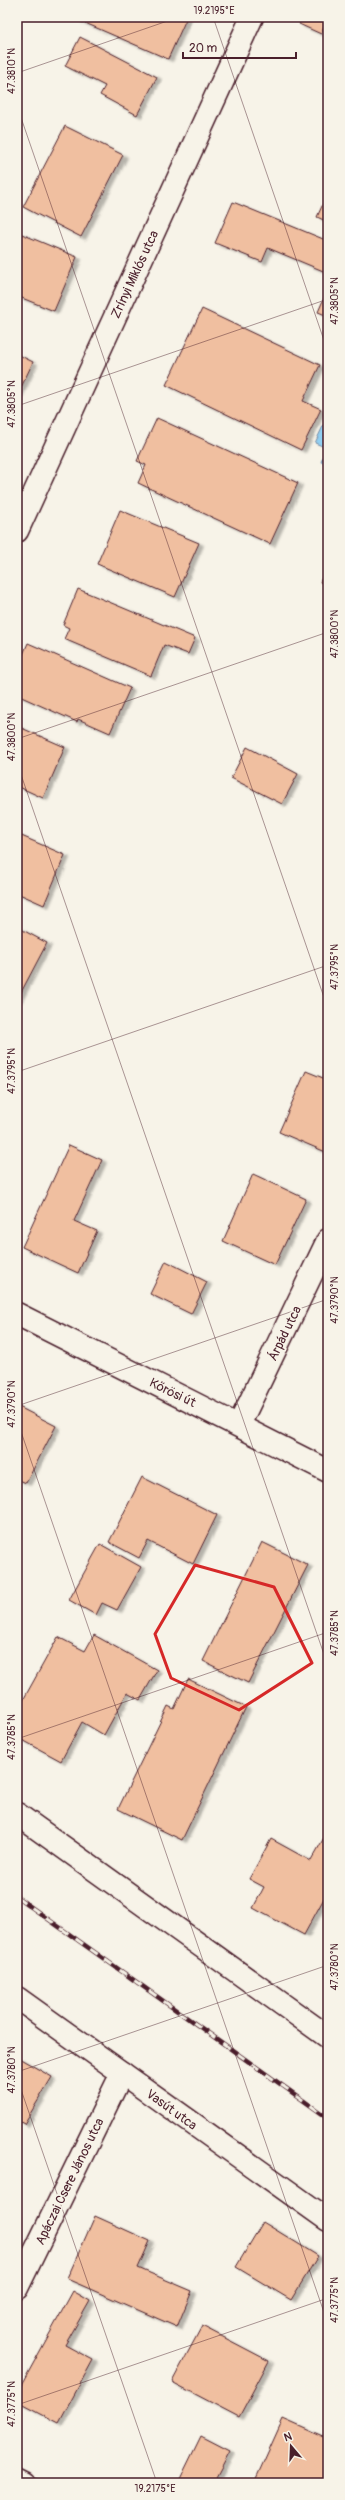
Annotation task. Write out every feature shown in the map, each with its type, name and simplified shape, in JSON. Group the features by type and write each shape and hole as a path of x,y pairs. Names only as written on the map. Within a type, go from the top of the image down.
{"street":[{"name":"Zrínyi Miklós utca","path":"17,532 252,17"},
{"name":"Árpád utca","path":"239,1425 328,1240"},
{"name":"Kőrösi út","path":"17,1314 328,1471"},
{"path":"17,1814 328,2036"},
{"name":"Vasút utca","path":"17,1998 328,2220"},
{"name":"Apáczai Csere János utca","path":"17,2288 122,2073"},
{"path":"17,2479 24,2483"}],"highlighted area":[{"path":"195,1565 274,1587 312,1663 239,1710 171,1678 155,1634"}],"water":[{"path":"324,424 328,425 328,465 321,462 327,448 315,443"}],"building":[{"path":"76,17 187,17 168,59 76,19"},
{"path":"303,17 328,18 321,34 299,24"},
{"path":"80,37 157,77 137,115 100,95 105,86 65,66"},
{"path":"65,126 123,155 81,237 23,207"},
{"path":"328,193 328,222 317,217"},
{"path":"233,202 328,241 328,273 268,248 262,262 215,243"},
{"path":"17,232 77,257 54,311 17,296"},
{"path":"328,289 328,316 318,312"},
{"path":"202,309 320,365 303,401 321,409 301,450 166,385"},
{"path":"17,354 33,362 17,396"},
{"path":"157,418 298,483 270,544 138,483 146,465 137,461"},
{"path":"120,510 199,543 175,597 97,564"},
{"path":"328,566 328,587 320,582"},
{"path":"78,589 195,638 188,654 164,645 151,676 64,639 69,628 63,625"},
{"path":"28,643 130,688 110,733 78,719 77,722 17,695 17,668"},
{"path":"17,726 65,747 43,798 17,786"},
{"path":"247,747 298,774 282,804 231,778"},
{"path":"17,834 65,855 44,905 17,893"},
{"path":"17,927 47,943 17,1000"},
{"path":"306,1071 328,1080 328,1153 279,1132"},
{"path":"69,1145 102,1160 74,1221 97,1231 78,1273 22,1247"},
{"path":"253,1174 306,1199 275,1265 223,1241"},
{"path":"166,1261 207,1282 191,1314 150,1294"},
{"path":"17,1406 56,1426 26,1483 17,1479"},
{"path":"142,1477 217,1515 193,1564 148,1541 139,1558 109,1542"},
{"path":"262,1542 308,1565 248,1683 203,1661"},
{"path":"100,1544 141,1567 117,1610 102,1603 96,1615 69,1600"},
{"path":"94,1635 157,1670 140,1700 127,1693 104,1735 82,1722 61,1761 17,1737 17,1711 58,1637 85,1651"},
{"path":"188,1679 246,1707 182,1840 118,1809 168,1706 174,1709"},
{"path":"326,1834 328,1836 328,1891 304,1935 253,1908 264,1887 249,1879 271,1839 311,1861"},
{"path":"17,2057 52,2077 24,2124 17,2120"},
{"path":"95,2216 150,2241 138,2268 192,2291 177,2327 67,2279"},
{"path":"263,2222 318,2256 291,2300 236,2267"},
{"path":"73,2291 90,2301 65,2345 93,2360 59,2423 17,2401 17,2393"},
{"path":"202,2326 269,2361 239,2417 172,2382"},
{"path":"283,2419 328,2439 328,2483 254,2483"},
{"path":"201,2436 230,2451 213,2483 178,2483"}],"railway":[{"path":"17,1897 328,2118"}]}
